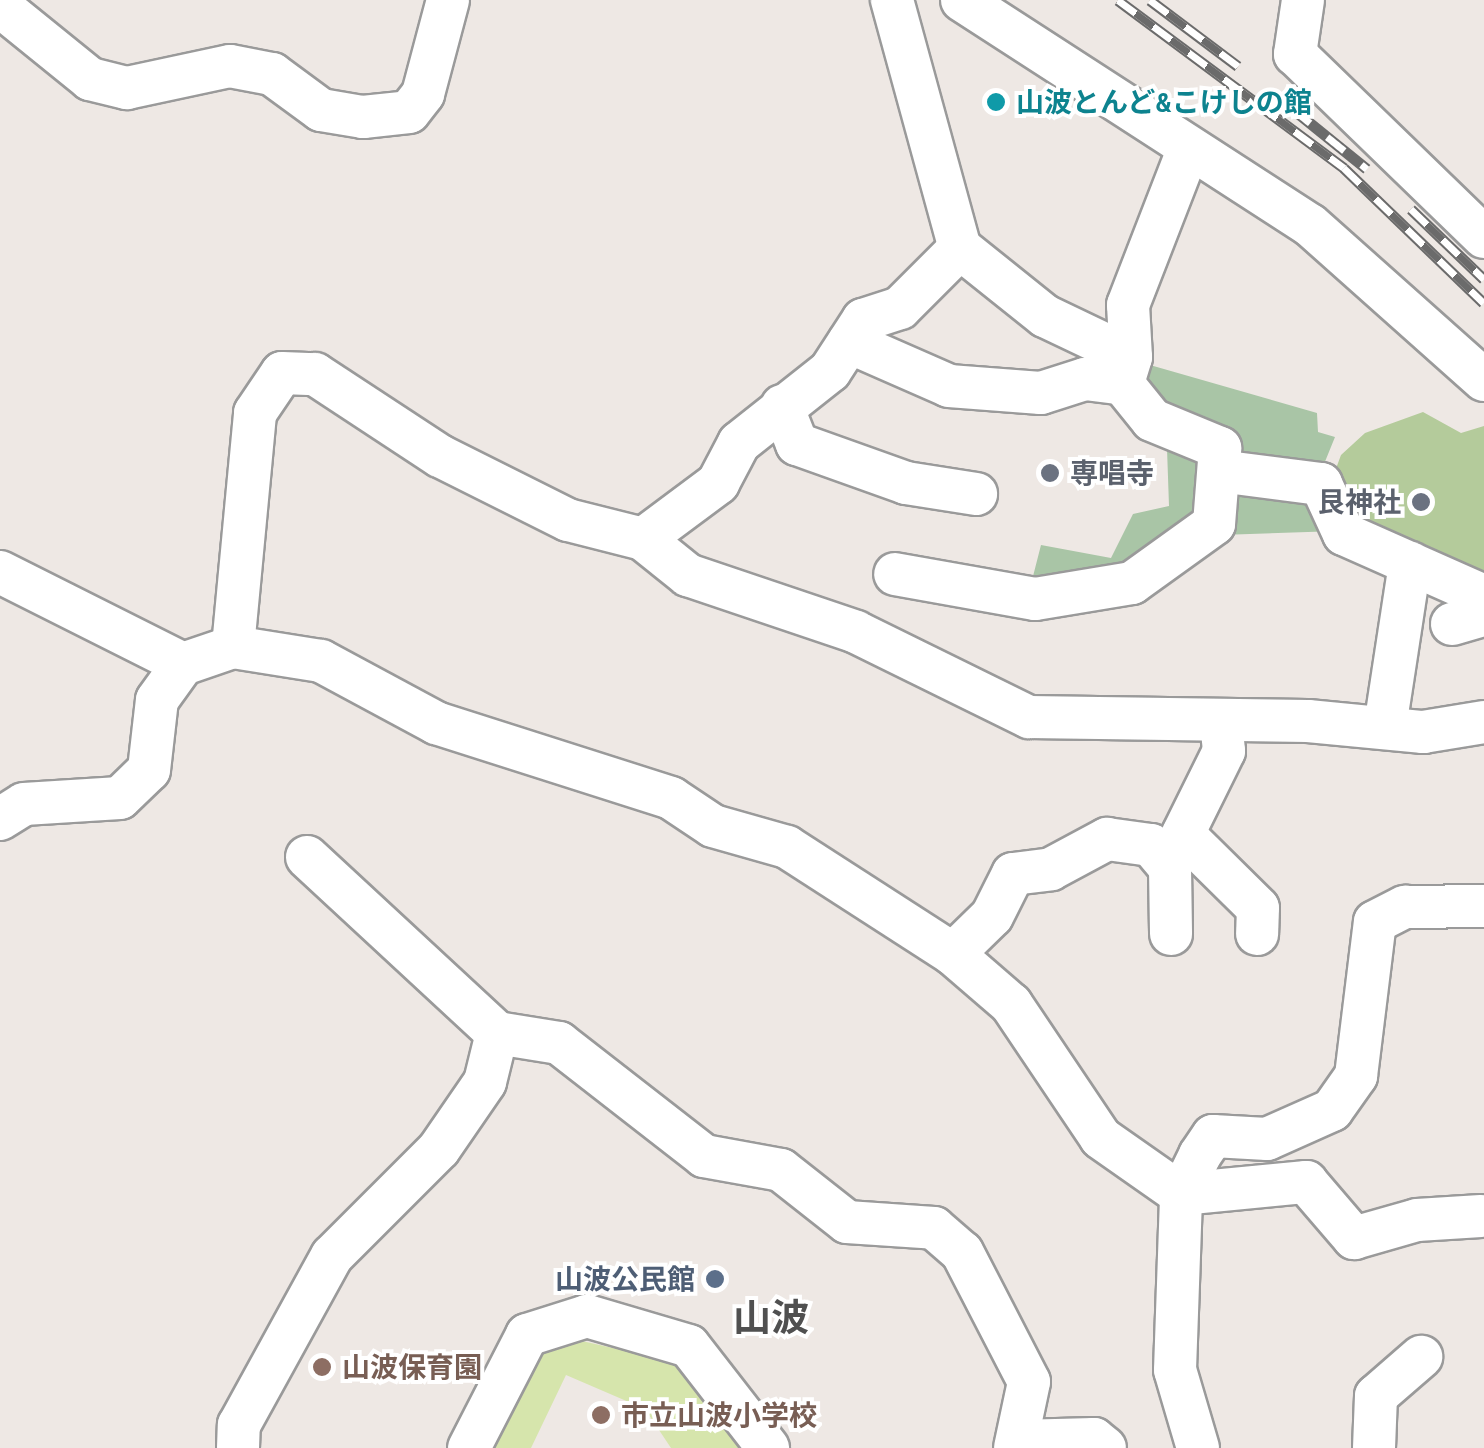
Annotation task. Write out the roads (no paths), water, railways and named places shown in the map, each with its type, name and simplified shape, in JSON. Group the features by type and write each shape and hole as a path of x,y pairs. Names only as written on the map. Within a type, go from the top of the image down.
{"street":[{"path":"0,6 90,79 127,88 230,66 272,74 321,110 363,117 410,112 423,94 448,0"},
{"path":"892,0 960,248 1045,316 1127,370"},
{"path":"962,0 1310,225 1484,380"},
{"path":"1303,0 1295,54 1484,237"},
{"path":"895,574 1035,599 1132,583 1214,524 1220,448 1152,420 1127,370 1128,306 1189,148"},
{"path":"643,539 718,483 738,443 830,371 863,320 900,308 960,248"},
{"path":"849,342 949,386 1040,393 1127,370"},
{"path":"233,647 255,413 282,374 315,374 440,456 568,520 643,539 688,575 856,632 1030,717 1385,727 1423,732 1484,722"},
{"path":"782,406 797,444 906,482 976,494"},
{"path":"1219,471 1322,484 1344,534 1484,596"},
{"path":"1385,727 1410,563"},
{"path":"0,572 183,664"},
{"path":"0,819 24,804 120,798 149,770 158,700 183,664 233,647 321,662 436,722 671,798 713,826 787,847 952,954 1044,1042 1073,1106 1101,1138 1181,1194 1306,1182 1354,1238 1417,1220 1481,1216"},
{"path":"1221,722 1224,751 1182,834 1258,908 1257,934"},
{"path":"952,954 992,916 1013,874 1051,870 1108,838 1152,844 1170,868 1170,934"},
{"path":"307,858 497,1034 558,1043 704,1156 781,1170 848,1222 934,1228 962,1252 1029,1382 1017,1444 1094,1440 1105,1448"},
{"path":"1198,1448 1175,1370 1181,1194 1213,1136 1267,1139 1332,1110 1348,1088 1375,922 1404,907 1484,906"},
{"path":"238,1448 240,1426 332,1256 439,1149 485,1082 497,1034"},
{"path":"469,1448 527,1335 587,1316 690,1346 768,1448"},
{"path":"1374,1448 1376,1396 1421,1358"}],"railway":[{"path":"1118,0 1344,168 1484,303"},
{"path":"1150,0 1238,66"},
{"path":"1293,109 1367,169"},
{"path":"1411,209 1484,279"}],"place":[{"name":"山波とんど&こけしの館","path":"996,102"},
{"name":"専唱寺","path":"1050,473"},
{"name":"艮神社","path":"1421,502"},
{"name":"山波公民館","path":"715,1279"},
{"name":"山波保育園","path":"322,1367"},
{"name":"市立山波小学校","path":"601,1415"}],"district":[{"name":"山波","path":"771,1318"}]}
